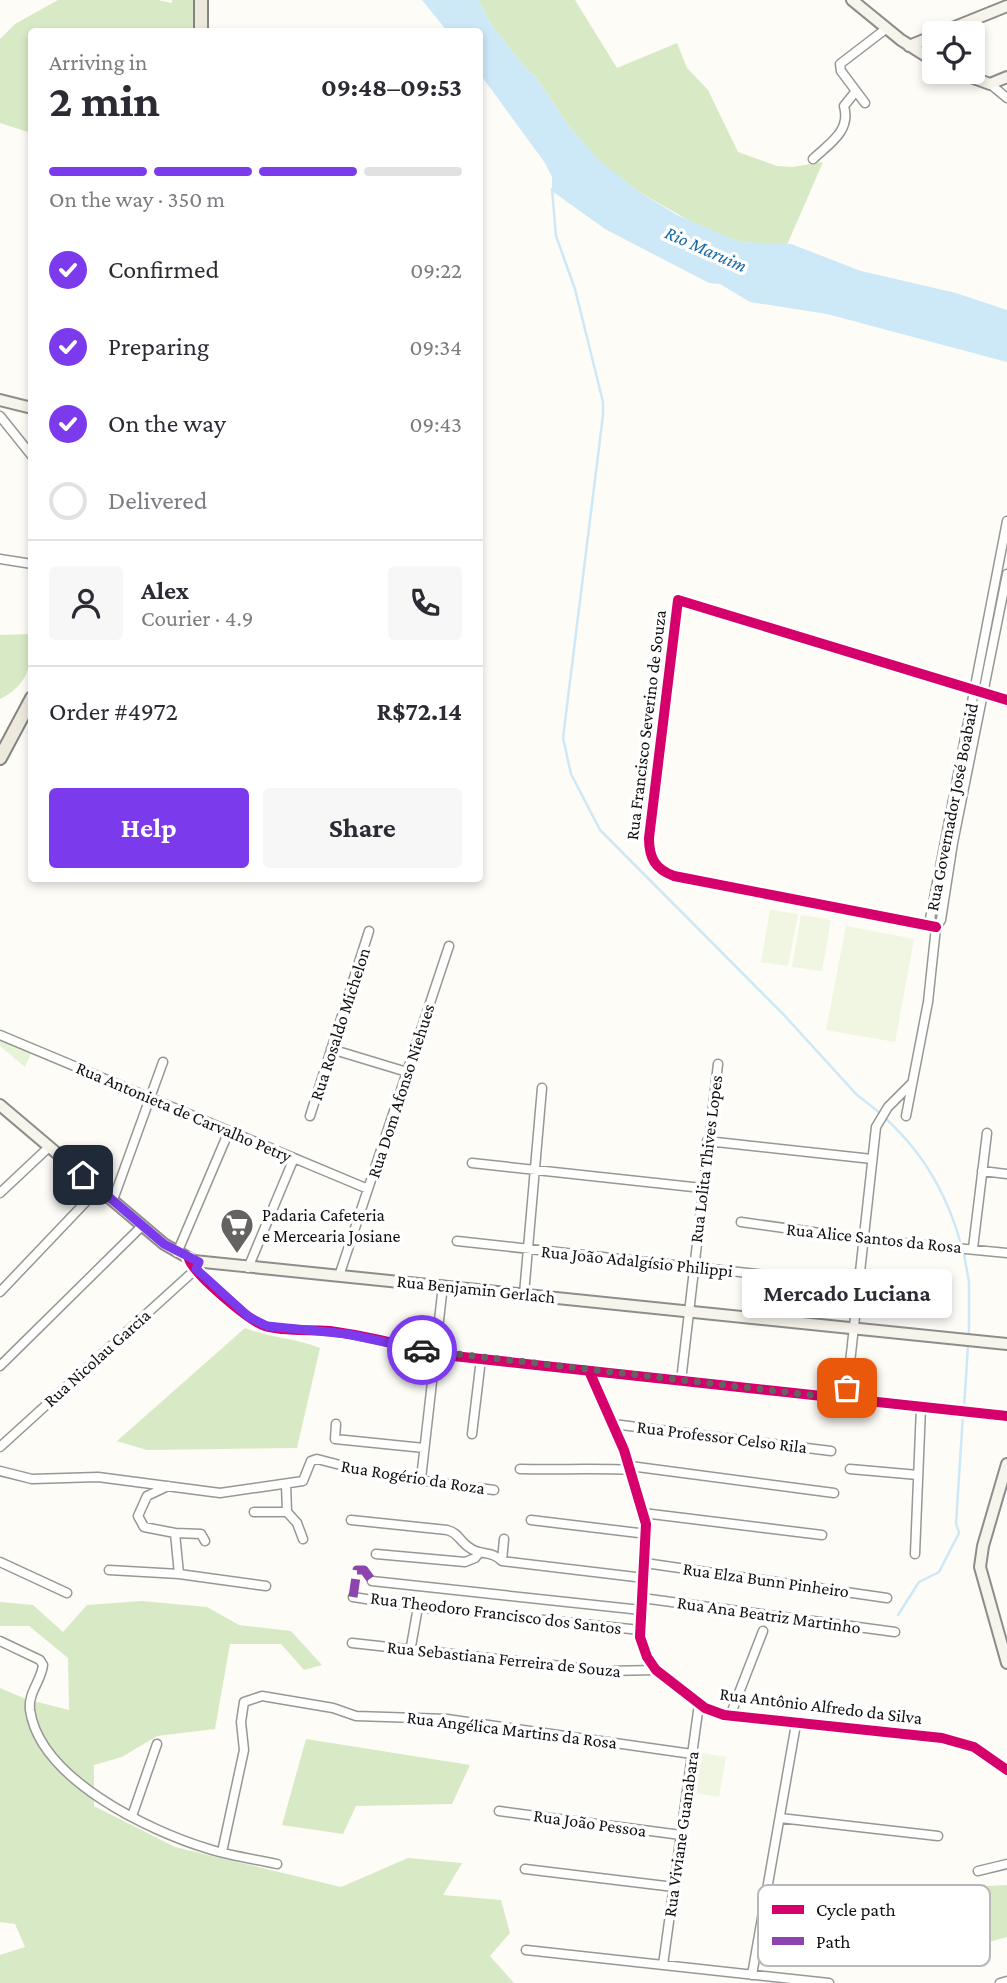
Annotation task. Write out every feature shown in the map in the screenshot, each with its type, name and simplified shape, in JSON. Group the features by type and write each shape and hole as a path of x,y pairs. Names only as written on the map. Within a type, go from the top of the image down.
{"main road":[{"path":"201,0 201,28"},
{"path":"0,758 28,706"}],"street":[{"path":"857,1 909,46 922,54"},
{"path":"970,21 1007,6"},
{"path":"864,103 841,71 841,64 887,28"},
{"path":"909,46 922,41"},
{"path":"990,84 1007,78"},
{"path":"985,82 1007,98"},
{"path":"813,159 845,128 848,121 844,106 856,91"},
{"path":"0,400 28,407"},
{"path":"0,416 28,451"},
{"name":"Rua Governador José Boabaid","path":"936,927 930,919 943,841 1007,521"},
{"path":"0,559 28,563"},
{"name":"Rua Governador José Boabaid","path":"906,1116 928,1002 936,927 941,920 953,843 1007,574"},
{"path":"994,592 1003,593"},
{"name":"Rua Francisco Severino de Souza","path":"936,927 674,876 654,864 649,851 649,838 678,600 1007,700"},
{"path":"943,841 953,843"},
{"name":"Rua Rosaldo Michelon","path":"310,1116 369,931"},
{"name":"Rua Dom Afonso Niehues","path":"338,1276 449,946"},
{"name":"Rua Antonieta de Carvalho Petry","path":"0,1035 368,1189"},
{"path":"331,1049 407,1072"},
{"path":"113,1200 163,1062"},
{"name":"Rua Lolita Thives Lopes","path":"681,1381 718,1064"},
{"path":"846,1399 878,1120 911,1084"},
{"path":"524,1294 542,1088"},
{"name":"Rua Benjamin Gerlach","path":"0,1105 177,1253 195,1263 443,1285 1007,1344"},
{"path":"177,1253 229,1130"},
{"path":"973,1248 986,1133"},
{"path":"707,1141 872,1159"},
{"path":"0,1193 50,1147"},
{"path":"248,1268 294,1158"},
{"path":"472,1163 702,1188"},
{"path":"982,1171 1007,1174"},
{"path":"0,1292 99,1188"},
{"name":"Rua Alice Santos da Rosa","path":"741,1222 863,1239 1007,1253"},
{"path":"0,1366 143,1225"},
{"name":"Rua João Adalgísio Philippi","path":"457,1241 858,1285"},
{"path":"195,1263 249,1317 267,1326 370,1337 435,1354 1007,1416"},
{"name":"Rua Nicolau Garcia","path":"0,1447 195,1263"},
{"path":"421,1479 443,1285"},
{"path":"472,1434 481,1359"},
{"name":"Rua Antônio Alfredo da Silva","path":"589,1371 631,1468 643,1513 647,1534 640,1630 644,1652 656,1670 710,1711 796,1724 949,1739 974,1747 1007,1770"},
{"path":"915,1555 921,1407"},
{"path":"336,1424 335,1439 424,1448"},
{"name":"Rua Professor Celso Rila","path":"613,1424 831,1451"},
{"name":"Rua Rogério da Roza","path":"286,1484 307,1478 311,1461 379,1475 494,1490"},
{"path":"1007,1465 983,1546 980,1567 1007,1663"},
{"path":"520,1469 631,1468 834,1493"},
{"path":"850,1469 918,1475"},
{"path":"0,1471 32,1479 98,1477 174,1484 220,1493 286,1484 287,1512 297,1523 303,1539"},
{"path":"174,1484 147,1496 138,1516 144,1527 175,1533 201,1534 205,1541"},
{"path":"254,1512 287,1512"},
{"path":"643,1513 822,1535"},
{"path":"351,1520 455,1532 471,1549 479,1553 492,1553 502,1561 644,1578"},
{"path":"531,1520 647,1534"},
{"path":"175,1533 178,1574"},
{"path":"502,1561 504,1539"},
{"path":"376,1553 464,1562 475,1558 479,1553"},
{"path":"0,1562 67,1593"},
{"name":"Rua Elza Bunn Pinheiro","path":"645,1563 887,1598"},
{"path":"108,1570 178,1574 267,1586"},
{"path":"372,1581 641,1610"},
{"name":"Rua Theodoro Francisco dos Santos","path":"353,1597 418,1607 640,1630"},
{"name":"Rua Ana Beatriz Martinho","path":"642,1598 895,1632"},
{"path":"410,1652 418,1607"},
{"path":"730,1716 763,1630"},
{"path":"0,1641 40,1660 43,1665 29,1697 34,1727 42,1743 62,1766 95,1795 183,1840 277,1864"},
{"name":"Rua Sebastiana Ferreira de Souza","path":"352,1643 410,1652 607,1671 656,1670"},
{"name":"Rua Angélica Martins da Rosa","path":"222,1852 244,1750 241,1723 244,1702 262,1696 333,1708 356,1716 447,1719 692,1754"},
{"name":"Rua Viviane Guanabara","path":"663,1965 699,1704"},
{"path":"768,1885 796,1724"},
{"path":"132,1816 157,1744"},
{"name":"Rua João Pessoa","path":"499,1811 681,1835"},
{"path":"780,1818 938,1836"},
{"path":"978,1871 1007,1864"},
{"path":"525,1869 674,1887"},
{"path":"752,1975 758,1941"},
{"path":"526,1950 829,1983"},
{"path":"1000,1983 1007,1980"}],"green space":[{"path":"58,0 158,0 172,3 172,0 194,0 193,28 28,28 28,132 0,123 0,39 15,24"},
{"path":"478,0 575,0 617,68 677,43 687,68 708,90 738,152 777,166 792,167 823,162 787,245 740,242 697,225 639,192 600,162 568,125 535,76 527,70 492,26"},
{"path":"28,634 27,672 17,687 0,699 0,635"},
{"path":"770,910 798,914 788,966 761,962"},
{"path":"801,915 831,920 822,971 792,967"},
{"path":"846,926 914,939 895,1042 826,1030"},
{"path":"0,1040 31,1054 25,1067 0,1046"},
{"path":"245,1328 320,1348 297,1448 147,1450 117,1441"},
{"path":"142,1601 207,1607 239,1625 291,1631 322,1665 304,1670 281,1644 230,1644 215,1729 157,1736 122,1757 94,1765 94,1806 175,1847 341,1887 408,1858 462,1863 443,1895 501,1900 510,1933 490,1956 514,1983 0,1983 0,1955 25,1947 15,1924 0,1922 0,1688 26,1699 69,1710 68,1658 29,1626 0,1626 0,1602 33,1605 63,1632 87,1605"},
{"path":"306,1739 470,1765 452,1804 356,1806 343,1834 282,1825"},
{"path":"698,1752 726,1757 719,1797 691,1792"},
{"path":"1007,1885 1007,1937 990,1942 990,1886"}],"water":[{"name":"Rio Maruim","path":"422,0 478,0 492,26 527,70 535,76 568,125 600,161 639,192 677,215 740,242 791,244 861,271 956,293 1007,310 1007,362 827,314 750,302 720,284 709,283 605,229 552,191 552,177 545,163 483,78 483,28 445,28"}],"waterway":[{"path":"552,189 556,236 575,289 603,402 563,738 571,774 600,830 784,1015 857,1095 908,1141 944,1197 960,1241"},
{"path":"964,1254 969,1282 969,1338"},
{"path":"964,1408 968,1345"},
{"path":"898,1615 919,1582 939,1572 959,1533 956,1523 963,1415"}],"marked path":[{"path":"353,1597 357,1570 364,1570 372,1581"}],"cycle path":[{"path":"936,927 674,876 654,862 649,838 678,600 1007,700"},
{"path":"189,1259 201,1275 235,1307 257,1322 273,1328 343,1333 435,1354 1007,1416"},
{"path":"589,1371 624,1450 646,1524 640,1637 647,1657 656,1670 705,1708 724,1715 942,1738 974,1747 1007,1770"}],"way so far":[{"path":"422,1350 435,1354 846,1399 847,1388"}],"place":[{"name":"Padaria Cafeteria e Mercearia Josiane","path":"237,1255"},
{"name":"Mercado Luciana","path":"847,1388"}],"route":[{"path":"83,1175 164,1244 199,1262 196,1269 258,1323 364,1336 422,1350"}]}
